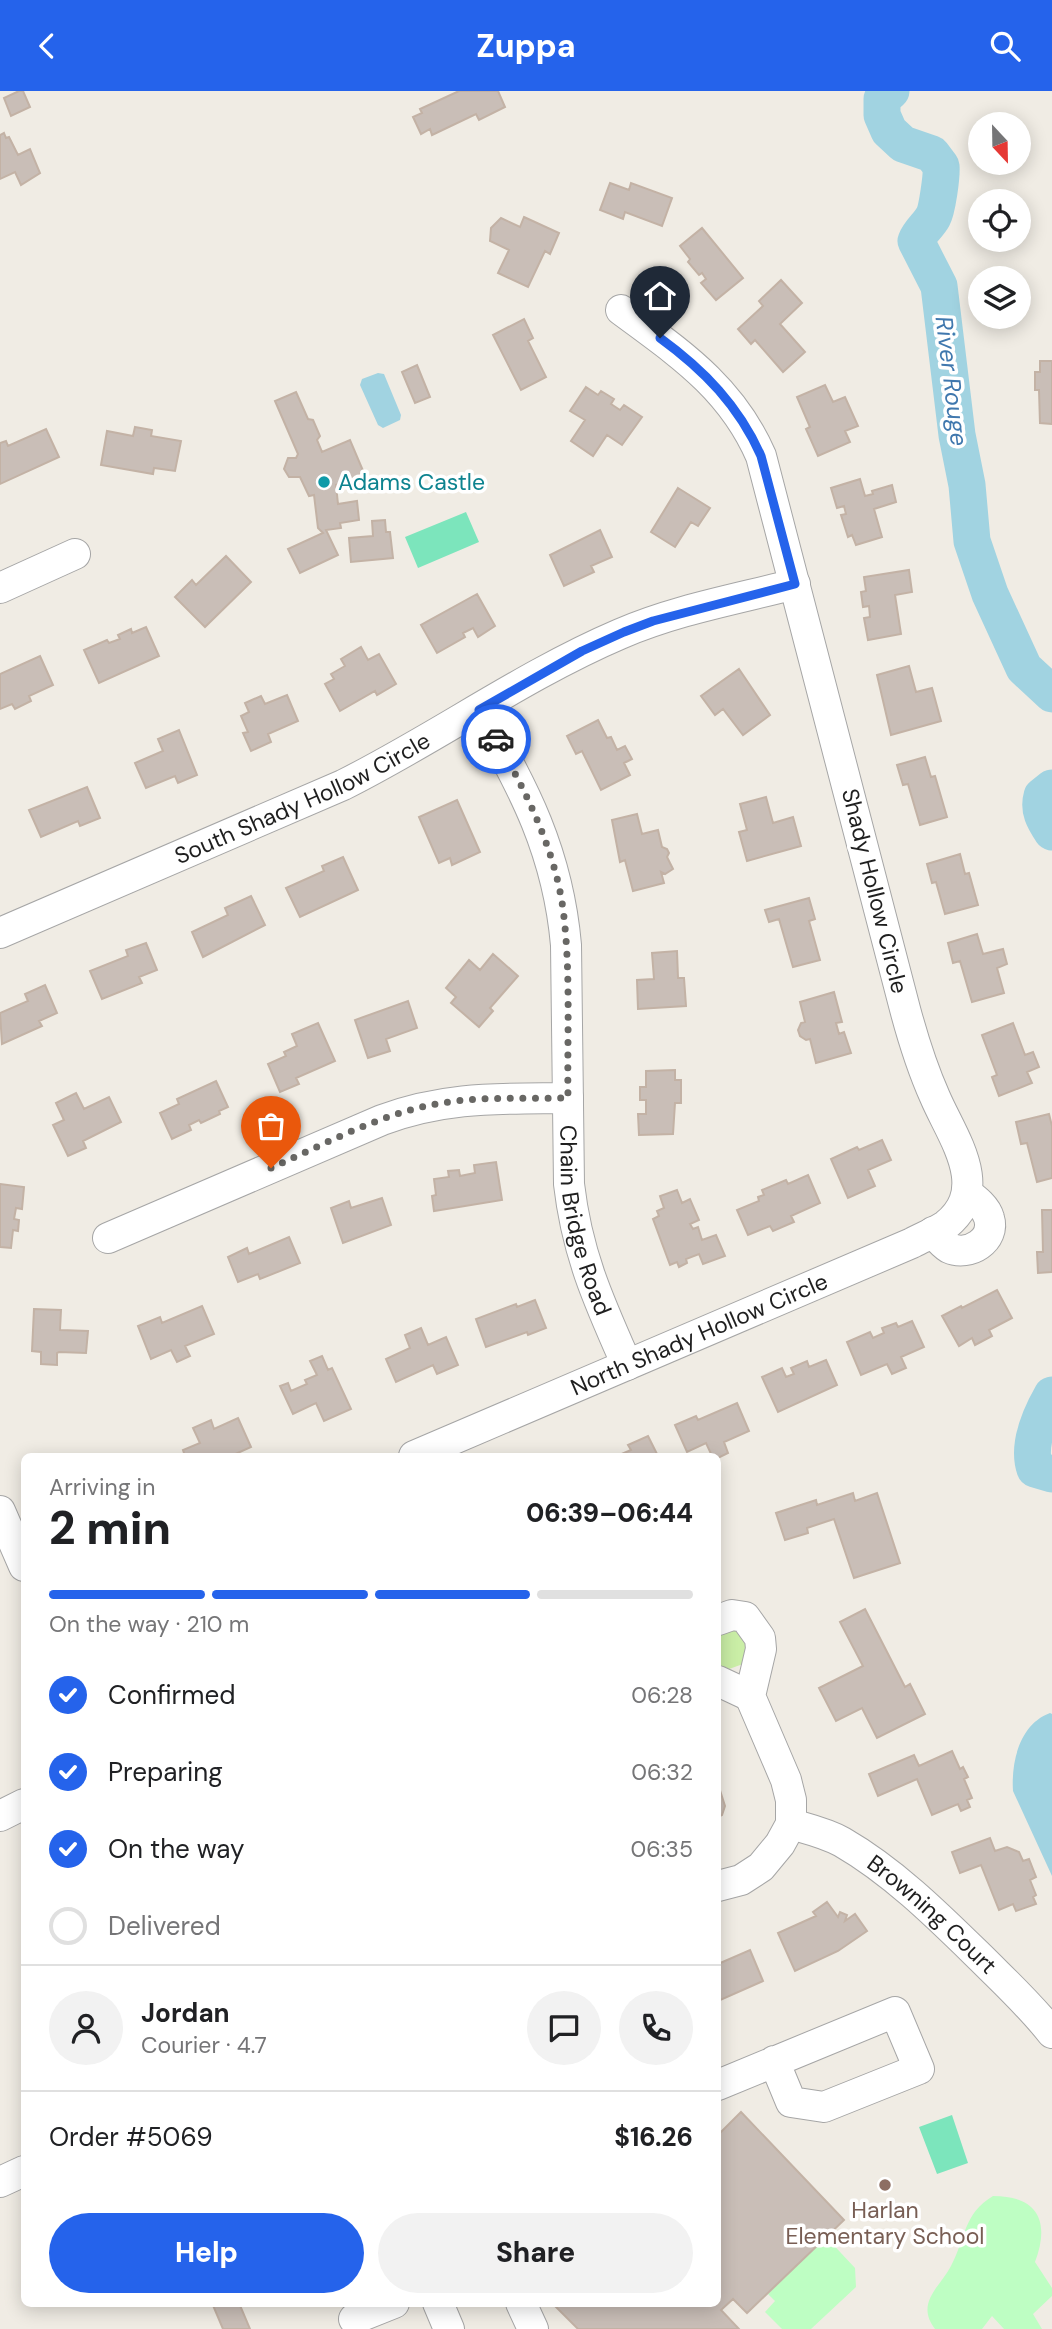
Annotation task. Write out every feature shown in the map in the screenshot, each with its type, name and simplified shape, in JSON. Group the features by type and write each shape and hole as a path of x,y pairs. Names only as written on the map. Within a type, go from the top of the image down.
{"street":[{"name":"Shady Hollow Circle","path":"621,310 698,368 727,398 742,418 761,456 905,1009 926,1075 964,1158 969,1179 967,1193"},
{"path":"0,588 75,554"},
{"name":"South Shady Hollow Circle","path":"0,933 343,785 391,761 582,651 624,632 653,621 795,584"},
{"name":"Chain Bridge Road","path":"479,710 538,822 553,865 563,907 566,945 569,1184 577,1237 586,1270 627,1365"},
{"path":"108,1238 415,1108 459,1100 568,1098"},
{"path":"933,1232 942,1244 952,1249 963,1251 982,1244 988,1234 990,1220 986,1210 967,1193"},
{"name":"North Shady Hollow Circle","path":"421,1453 933,1232 947,1224 960,1208 967,1193"},
{"path":"0,1511 21,1559"},
{"path":"721,1619 732,1615 745,1617 760,1638 761,1649 750,1696 786,1780 791,1800 791,1824 780,1844 761,1867 741,1880 721,1885"},
{"path":"721,1682 750,1696"},
{"path":"0,1816 21,1806"},
{"name":"Browning Court","path":"791,1824 839,1840 883,1871 968,1945 1038,2015 1052,2033"},
{"path":"721,2084 774,2061"},
{"path":"0,2182 21,2172"},
{"path":"353,2317 382,2307"},
{"path":"440,2307 449,2329"},
{"path":"523,2307 533,2329"}],"green space":[{"path":"466,512 479,542 418,568 405,537"},
{"path":"732,1629 739,1632 749,1643 743,1664 729,1669 721,1665 721,1633"},
{"path":"952,2115 968,2163 937,2174 919,2127"},
{"path":"993,2196 1021,2201 1037,2214 1041,2235 1035,2262 1052,2288 1052,2296 1033,2314 1042,2329 1004,2329 992,2316 982,2329 935,2329 929,2320 928,2303 931,2296 951,2266 970,2219 983,2203"},
{"path":"826,2237 855,2268 856,2287 811,2329 782,2329 765,2312 775,2301 768,2294"}],"water":[{"path":"378,373 384,374 401,415 400,420 383,428 378,425 360,385 362,379"},
{"path":"1050,1713 1052,1876 1013,1791 1014,1768 1020,1745 1031,1726"}],"building":[{"path":"23,91 30,107 11,116 4,98"},
{"path":"459,91 498,91 505,107 479,120 476,114 432,135 430,129 421,134 413,117 422,113 420,109"},
{"path":"4,133 18,155 30,149 40,173 21,185 15,172 0,179 0,135"},
{"path":"610,183 629,190 631,183 672,198 662,226 625,212 623,219 600,210"},
{"path":"524,217 559,233 550,254 545,251 528,287 498,273 509,250 490,241 491,228 501,218 520,227"},
{"path":"702,228 743,278 716,300 701,283 706,279 702,273 699,275 688,262 690,259 680,246"},
{"path":"781,280 802,303 780,324 805,352 783,372 755,340 751,344 738,329 763,306 759,301"},
{"path":"524,319 533,338 528,341 546,377 521,390 493,335"},
{"path":"1040,361 1052,361 1052,424 1040,423 1039,390 1035,390 1035,372 1040,372"},
{"path":"417,365 430,397 415,403 402,372"},
{"path":"825,385 833,402 845,397 858,426 845,431 850,442 818,456 806,429 810,427 797,397"},
{"path":"586,387 598,395 601,391 614,399 611,404 620,410 624,405 642,417 622,445 607,435 593,456 571,441 585,420 570,411"},
{"name":"Adams Castle","path":"296,392 308,419 313,420 320,436 317,440 322,452 350,440 364,473 336,485 338,504 357,501 359,520 340,523 341,528 326,530 338,555 300,573 288,549 323,533 318,528 314,495 309,496 300,477 289,477 284,469 288,458 296,458 298,454 275,401"},
{"path":"135,427 152,430 151,436 181,441 175,471 154,468 153,474 101,465 107,431 133,436"},
{"path":"46,429 59,457 0,484 0,443 6,441 8,446"},
{"path":"860,479 865,496 892,485 896,502 874,509 882,537 856,545 852,535 848,537 841,515 846,514 844,506 837,508 831,488"},
{"path":"678,488 710,508 698,526 691,522 675,547 651,532"},
{"path":"385,520 386,532 390,532 393,558 351,562 349,538 373,536 372,521"},
{"path":"600,530 612,557 591,566 594,572 564,586 550,555"},
{"path":"226,556 251,582 205,627 175,597 192,580 196,585"},
{"path":"909,570 912,592 895,595 901,634 868,640 864,618 870,617 869,606 863,607 861,592 866,591 864,577"},
{"path":"477,594 495,626 478,637 473,628 463,633 465,637 437,653 421,625"},
{"path":"146,627 159,656 99,683 84,650 107,640 109,643 120,639 118,635 131,629 132,633"},
{"path":"361,647 368,660 379,654 396,684 377,695 375,691 340,711 325,684 334,679 331,674 345,666 341,659"},
{"path":"40,656 53,685 29,696 31,701 15,709 12,704 0,709 0,674"},
{"path":"909,666 916,692 932,688 941,721 891,735 877,675"},
{"path":"739,669 770,715 743,735 723,709 715,715 701,696"},
{"path":"287,695 298,721 268,734 271,742 251,751 243,733 248,732 241,716 249,712 245,703 261,696 265,704"},
{"path":"598,720 617,750 625,746 632,759 624,763 630,775 601,790 582,751 576,754 567,736"},
{"path":"179,730 197,775 178,783 175,776 146,788 135,763 163,751 158,739"},
{"path":"925,757 931,777 935,776 947,817 920,825 908,784 903,785 897,765"},
{"path":"87,787 100,818 80,826 78,821 41,837 29,810"},
{"path":"766,797 773,823 793,817 801,846 747,861 739,832 747,830 740,804"},
{"path":"457,800 480,852 452,865 450,858 439,863 419,817"},
{"path":"637,814 642,834 658,830 662,847 669,853 667,857 673,869 665,874 661,872 664,883 633,891 625,860 620,862 612,820"},
{"path":"960,854 965,874 969,873 978,905 945,914 936,882 932,883 927,864"},
{"path":"343,857 358,890 300,917 286,888 324,871 322,866"},
{"path":"251,896 265,925 203,957 192,932 228,915 225,908"},
{"path":"809,898 815,919 809,921 820,960 793,967 779,919 769,922 765,910"},
{"path":"977,934 983,954 1003,949 1007,964 997,968 1004,993 972,1002 960,961 953,963 948,943"},
{"path":"146,943 157,970 139,977 142,983 102,999 90,971 128,956 126,950"},
{"path":"677,951 678,978 684,978 686,1006 638,1009 637,980 654,979 652,953"},
{"path":"493,954 518,976 490,1008 493,1011 479,1027 451,1003 456,997 446,988 469,960 480,970"},
{"path":"45,985 57,1013 39,1021 42,1026 2,1044 0,1013 28,1001 25,994"},
{"path":"834,992 842,1022 836,1023 839,1034 844,1032 851,1053 816,1063 810,1039 806,1040 800,1036 798,1030 801,1023 805,1022 800,1002"},
{"path":"408,1001 417,1028 386,1039 390,1051 368,1058 355,1020"},
{"path":"318,1023 335,1061 296,1078 299,1084 280,1092 268,1064 286,1056 284,1052 297,1046 292,1034"},
{"path":"1013,1023 1025,1055 1033,1052 1039,1067 1027,1072 1032,1083 999,1096 992,1077 997,1075 982,1035"},
{"path":"675,1070 675,1080 681,1080 681,1103 675,1103 673,1134 639,1135 638,1114 646,1114 646,1100 640,1100 640,1087 646,1087 646,1071"},
{"path":"216,1081 228,1107 201,1123 199,1120 189,1125 191,1130 172,1139 160,1113 179,1104 177,1099"},
{"path":"76,1093 84,1109 109,1097 121,1122 83,1141 86,1148 68,1156 53,1125 64,1120 56,1103"},
{"path":"1049,1114 1052,1126 1052,1178 1037,1182 1027,1143 1021,1144 1016,1122"},
{"path":"882,1140 891,1160 868,1170 875,1186 848,1198 831,1159 857,1147 859,1150"},
{"path":"496,1162 502,1200 434,1211 434,1179 449,1177 448,1171 459,1170 460,1176 475,1173 474,1165"},
{"path":"808,1175 820,1203 791,1216 794,1222 773,1231 770,1226 748,1235 737,1210 759,1201 758,1197 764,1195 762,1190 786,1180 788,1184"},
{"path":"0,1184 24,1187 22,1209 16,1208 14,1219 19,1220 18,1231 13,1230 11,1248 0,1247"},
{"path":"677,1190 682,1203 690,1199 699,1220 690,1224 693,1229 698,1227 702,1240 716,1235 725,1256 703,1264 699,1254 686,1259 687,1263 679,1267 677,1262 670,1265 653,1219 659,1216 657,1211 664,1208 660,1196"},
{"path":"382,1198 391,1225 343,1243 331,1208 349,1201 351,1208"},
{"path":"1042,1210 1052,1210 1052,1272 1038,1273 1037,1252 1043,1252"},
{"path":"289,1237 300,1263 260,1279 258,1274 238,1282 228,1257 247,1248 249,1254"},
{"path":"997,1290 1012,1318 989,1330 992,1336 975,1345 972,1338 959,1346 942,1316"},
{"path":"535,1300 546,1328 486,1347 476,1319"},
{"path":"202,1306 214,1334 185,1346 190,1356 177,1362 171,1350 151,1359 138,1326 160,1317 162,1323"},
{"path":"34,1309 61,1310 60,1330 88,1331 86,1353 59,1352 57,1365 41,1364 41,1352 32,1351"},
{"path":"912,1321 924,1347 901,1357 906,1368 892,1374 887,1364 861,1375 847,1342 870,1332 873,1338 884,1333 882,1328 896,1323 898,1327"},
{"path":"421,1328 428,1345 446,1337 458,1365 437,1374 433,1365 396,1382 386,1359 410,1348 405,1335"},
{"path":"322,1356 328,1370 332,1368 351,1409 324,1421 316,1403 293,1414 280,1386 288,1383 291,1391 307,1384 305,1380 317,1375 310,1361"},
{"path":"826,1360 837,1385 778,1412 762,1377 782,1368 786,1377 794,1374 791,1368 807,1361 809,1367"},
{"path":"737,1403 749,1431 724,1442 728,1453 721,1456 721,1453 711,1453 706,1443 687,1452 675,1425 696,1416 698,1420"},
{"path":"238,1418 251,1447 238,1453 184,1453 183,1450 200,1443 193,1428 211,1420 214,1429"},
{"path":"648,1436 656,1453 624,1453 631,1450 628,1445"},
{"path":"853,1493 855,1501 877,1493 900,1563 854,1578 834,1519 807,1528 808,1533 785,1540 776,1513 816,1500 817,1505"},
{"path":"865,1609 905,1687 910,1684 925,1714 877,1738 862,1708 836,1721 819,1688 863,1666 840,1622"},
{"path":"952,1751 960,1769 963,1767 968,1777 964,1779 972,1798 967,1800 970,1807 961,1811 958,1804 932,1815 917,1779 878,1796 869,1774 914,1755 919,1766"},
{"path":"721,1793 725,1806 721,1816"},
{"path":"990,1838 995,1851 1007,1847 1019,1852 1023,1861 1029,1859 1036,1877 1030,1880 1036,1895 1033,1897 1036,1904 1016,1911 1013,1904 999,1910 981,1865 960,1873 952,1852"},
{"path":"827,1902 838,1917 840,1912 847,1915 845,1921 855,1914 867,1931 838,1951 795,1971 778,1933 816,1916 813,1912"},
{"path":"750,1950 763,1981 721,2000 721,1963"},
{"path":"741,2112 844,2220 747,2313 733,2299 721,2310 739,2329 578,2329 556,2307 721,2307 721,2132"},
{"path":"214,2307 241,2307 250,2329 223,2329"}],"waterway":[{"name":"River Rouge","path":"891,91 882,99 882,115 889,131 903,144 932,154 941,166 935,213 916,241 939,286 957,435 967,485 972,541 990,594 1024,668 1052,694"},
{"name":"River Rouge","path":"1052,788 1042,796 1041,806 1044,819 1052,832"},
{"name":"River Rouge","path":"1052,1395 1039,1422 1033,1451 1035,1469 1052,1474"}],"way so far":[{"path":"271,1168 415,1108 459,1100 568,1098 563,907 553,865 538,822 496,739"}],"place":[{"name":"Adams Castle","path":"324,482"},
{"name":"Harlan Elementary School","path":"885,2185"}],"route":[{"path":"496,739 479,710 582,651 653,621 795,584 761,456 753,437 727,398 698,368 660,338"}]}
